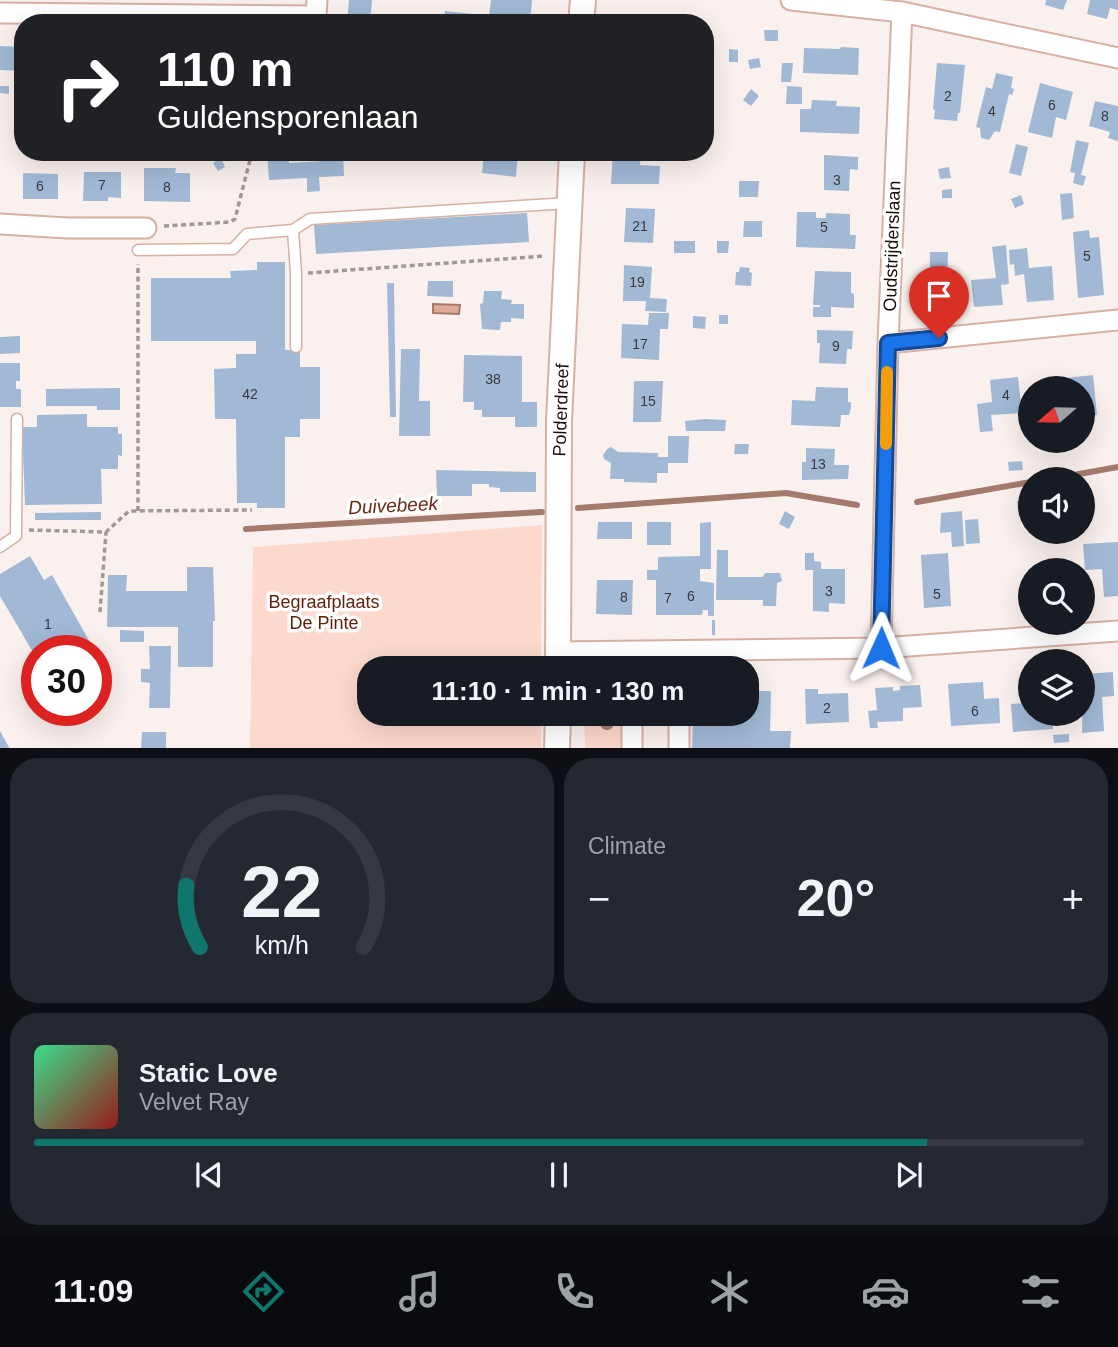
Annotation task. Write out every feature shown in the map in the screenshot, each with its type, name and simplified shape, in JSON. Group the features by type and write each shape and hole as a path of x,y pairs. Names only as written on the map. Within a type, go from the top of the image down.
{"street":[{"path":"791,0 902,12 1118,58"},
{"path":"0,13 24,7 134,14"},
{"name":"Oudstrijderslaan","path":"881,648 888,343 902,12"},
{"name":"Polderdreef","path":"558,656 559,421 572,161"},
{"path":"0,224 57,228 146,228"},
{"path":"888,343 1118,320"},
{"path":"747,656 1118,631"},
{"path":"557,748 558,726"},
{"path":"632,726 632,748"},
{"path":"678,748 679,726"}],"lane":[{"path":"138,250 233,248 247,234 293,230 310,219 570,203"},
{"path":"293,230 296,347"},
{"path":"0,547 16,536 17,419"}],"path":[{"path":"146,228 230,222 235,219 250,161"},
{"path":"138,250 138,511"},
{"path":"296,273 568,254"},
{"path":"100,612 106,532 129,511 252,510"},
{"path":"16,529 106,532"}],"green space":[{"name":"Begraafplaats De Pinte","path":"542,525 541,656 357,656 357,726 541,726 541,748 250,748 253,547"},
{"path":"584,726 625,726 625,748 585,748"}],"shaded area":[{"path":"433,304 460,305 459,314 433,313"}],"building":[{"path":"349,0 372,0 371,14 348,14"},
{"path":"491,0 532,0 531,14 489,14"},
{"path":"1046,0 1067,0 1063,10 1045,5"},
{"path":"1090,0 1118,0 1118,10 1110,8 1107,19 1087,14"},
{"path":"445,11 473,14 445,14"},
{"path":"764,30 778,30 778,41 765,41"},
{"path":"0,46 14,47 14,71 0,70"},
{"path":"804,48 859,48 858,75 803,73"},
{"path":"729,49 738,50 738,62 729,62"},
{"path":"759,58 761,67 750,69 748,60"},
{"path":"782,63 793,63 791,82 781,82"},
{"path":"937,63 965,65 957,121 934,119"},
{"path":"996,73 1013,77 1011,88 1014,89 1012,95 1009,94 1000,132 995,131 989,140 981,138 980,128 976,127 986,87 992,89"},
{"path":"1040,83 1073,92 1066,120 1056,117 1052,138 1028,132"},
{"path":"0,86 9,86 9,94 0,93"},
{"path":"787,86 802,87 802,104 786,104"},
{"path":"751,89 759,96 751,106 743,100"},
{"path":"812,100 837,101 836,106 860,107 859,134 800,132 800,109 811,109"},
{"path":"1095,101 1118,106 1118,141 1108,138 1110,132 1089,126"},
{"path":"1076,140 1089,143 1081,175 1086,176 1083,186 1073,183 1075,173 1070,172"},
{"path":"1016,144 1028,147 1021,176 1009,173"},
{"path":"824,155 858,157 858,170 850,169 849,191 824,190"},
{"path":"222,161 225,167 218,171 213,163"},
{"path":"268,161 343,161 344,176 319,177 320,191 307,192 307,178 269,180"},
{"path":"483,161 517,161 516,177 482,173"},
{"path":"612,161 640,161 640,165 660,166 659,184 611,184"},
{"path":"949,167 951,178 940,179 938,169"},
{"path":"144,168 176,168 175,173 190,173 190,202 144,201"},
{"path":"84,172 121,172 121,198 83,201"},
{"path":"23,173 58,174 58,199 23,199"},
{"path":"739,181 759,181 758,197 739,197"},
{"path":"952,189 952,198 942,198 942,190"},
{"path":"1072,193 1074,218 1062,220 1060,194"},
{"path":"1021,195 1024,204 1015,208 1011,199"},
{"path":"626,208 655,209 653,243 624,242"},
{"path":"797,212 816,212 816,218 826,218 826,213 850,214 850,235 856,235 855,249 796,247"},
{"path":"527,213 529,242 316,254 314,225"},
{"path":"744,221 762,221 762,237 743,237"},
{"path":"1089,230 1090,238 1099,237 1104,295 1078,298 1073,232"},
{"path":"674,241 695,241 695,253 674,253"},
{"path":"717,241 729,241 728,253 717,253"},
{"path":"1006,245 1009,284 1001,285 1003,305 974,307 971,280 996,278 992,247"},
{"path":"1027,248 1029,268 1052,266 1054,300 1027,302 1024,274 1015,276 1014,264 1010,265 1009,250"},
{"path":"930,252 948,252 949,309 929,309"},
{"path":"257,262 285,262 285,350 300,350 300,367 320,367 320,419 300,419 300,437 285,437 285,508 257,508 257,503 237,503 236,419 215,419 214,369 236,368 236,354 256,354 256,341 151,341 151,278 231,278 230,271 257,270"},
{"path":"624,265 652,267 650,298 667,299 666,312 645,311 646,301 623,301"},
{"path":"740,267 750,268 751,286 735,285 736,272 739,272"},
{"path":"815,271 851,272 854,308 831,307 831,317 813,317 813,307 820,307 813,305"},
{"path":"428,281 453,281 453,297 427,296"},
{"path":"387,283 394,283 396,417 390,417"},
{"path":"484,291 502,291 501,299 512,300 511,304 524,304 524,319 511,318 511,322 501,322 500,330 482,329 480,304 483,303"},
{"path":"649,313 669,313 668,329 660,329 659,360 621,358 622,324 648,325"},
{"path":"719,315 728,315 728,324 719,324"},
{"path":"693,316 706,317 705,329 693,328"},
{"path":"817,330 853,331 852,349 847,349 846,364 819,363 820,343 817,343"},
{"path":"20,336 20,353 0,354 0,337"},
{"path":"401,349 420,349 419,401 430,401 430,436 399,436"},
{"path":"464,355 522,356 522,402 537,402 537,427 515,427 515,417 482,417 482,410 474,410 474,402 463,402"},
{"path":"0,363 20,363 20,381 16,381 16,389 21,389 21,407 0,407"},
{"path":"1018,377 1018,413 991,415 993,431 980,432 977,404 992,402 990,380"},
{"path":"634,381 663,381 661,422 633,422"},
{"path":"816,387 848,388 851,408 849,415 841,415 840,427 791,425 792,400 815,401"},
{"path":"120,388 120,410 97,410 97,406 46,406 46,389"},
{"path":"87,414 87,427 118,427 118,434 122,434 122,456 118,455 118,469 101,469 102,504 25,505 22,427 37,427 37,415"},
{"path":"726,420 725,431 686,431 685,421"},
{"path":"668,436 689,436 688,463 668,463 668,473 657,473 657,483 610,479 611,463 604,459 603,455 607,449 611,447 618,452 658,453 658,457 668,457"},
{"path":"735,444 749,444 748,454 734,454"},
{"path":"806,448 835,449 834,465 849,465 848,479 802,480 802,462 806,462"},
{"path":"1022,461 1023,467 1009,471 1008,462"},
{"path":"436,470 536,472 536,492 500,492 500,488 489,487 489,484 472,484 472,496 437,496"},
{"path":"785,511 795,517 789,529 779,524"},
{"path":"962,511 964,546 952,547 951,532 940,533 941,513"},
{"path":"101,512 101,520 35,520 35,513"},
{"path":"978,519 980,543 966,544 965,520"},
{"path":"598,522 632,522 632,539 597,539"},
{"path":"647,522 671,522 671,545 647,545"},
{"path":"711,522 711,569 700,569 700,581 714,583 714,616 708,616 708,610 703,610 702,615 656,615 656,580 647,580 647,570 658,570 658,557 700,556 700,523"},
{"path":"1118,542 1118,596 1104,597 1102,569 1095,569 1095,558 1084,558 1083,544"},
{"path":"717,550 728,550 728,577 763,577 765,573 780,573 782,581 777,583 776,606 763,606 763,600 716,600"},
{"path":"805,553 814,553 814,561 821,562 821,569 845,569 845,604 829,603 829,612 813,611 813,570 805,570"},
{"path":"948,553 951,606 924,608 921,555"},
{"path":"30,556 44,580 52,575 86,635 23,635 0,596 0,574"},
{"path":"187,567 213,567 213,667 178,667 178,627 107,627 108,575 127,575 126,591 187,591"},
{"path":"597,580 633,580 632,615 596,614"},
{"path":"712,620 715,620 715,635 712,635"},
{"path":"120,630 144,631 144,642 120,642"},
{"path":"149,646 171,646 170,708 149,708 150,683 141,682 141,669 150,669"},
{"path":"1113,672 1114,696 1102,697 1104,731 1082,733 1082,726 1095,726 1095,673"},
{"path":"983,682 984,699 999,698 1000,723 951,726 948,684"},
{"path":"920,685 922,707 903,708 903,721 877,722 878,728 870,728 868,711 877,710 875,688 893,687 893,691 900,690 900,686"},
{"path":"805,689 818,689 818,694 848,693 849,722 806,724"},
{"path":"759,691 771,691 770,731 791,731 790,748 692,748 693,726 759,726"},
{"path":"1011,704 1018,704 1018,726 1053,726 1053,729 1013,732"},
{"path":"0,731 9,748 0,748"},
{"path":"142,732 166,732 166,748 141,748"},
{"path":"1069,734 1069,742 1054,743 1053,735"}],"waterway":[{"name":"Duivebeek","path":"1095,471 1118,467"},
{"name":"Duivebeek","path":"917,502 1018,484"},
{"name":"Duivebeek","path":"578,508 786,493 857,505"},
{"name":"Duivebeek","path":"246,529 542,512"}],"slow traffic":[{"path":"886,444 887,372"}],"route":[{"path":"881,648 888,343 939,338"}]}
